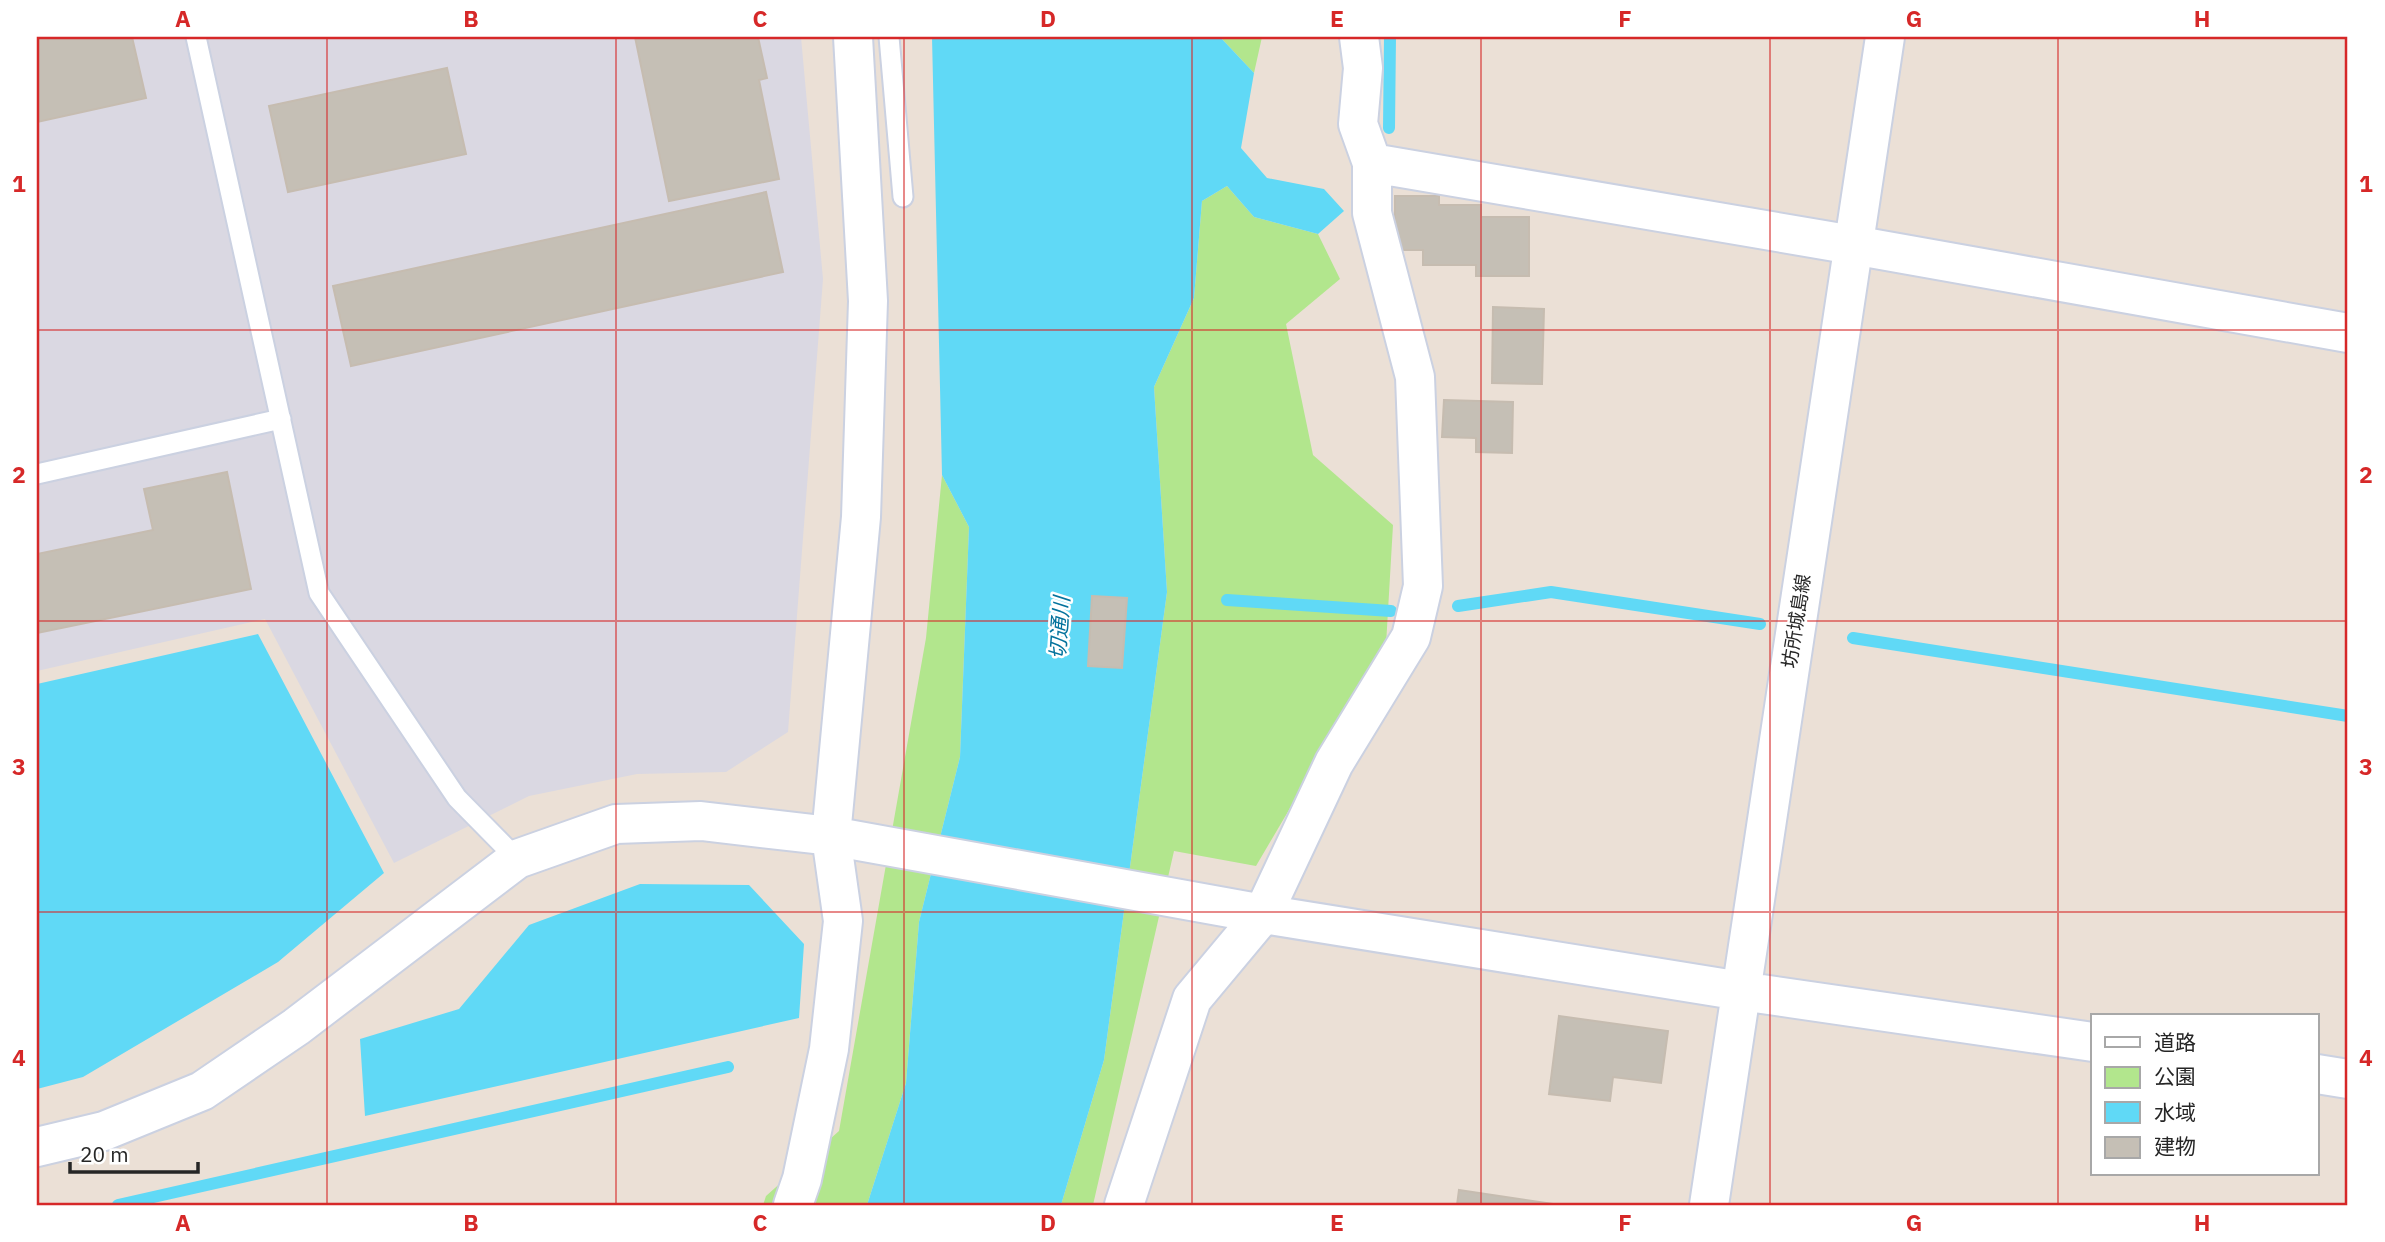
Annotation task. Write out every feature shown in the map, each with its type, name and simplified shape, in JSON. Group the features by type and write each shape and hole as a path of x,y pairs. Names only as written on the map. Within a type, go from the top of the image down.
{"street":[{"path":"793,1205 802,1179 829,1049 843,921 831,836 861,517 868,302 853,37"},
{"path":"1124,1205 1192,999 1263,914 1334,763 1412,637 1423,586 1415,377 1372,212 1372,163 1358,124 1363,68 1359,37"},
{"name":"坊所城島線","path":"1709,1205 1885,37"},
{"path":"1372,163 2348,333"},
{"path":"37,1147 104,1131 202,1091 296,1027 517,859 616,824 701,821 831,836 1263,914 1741,990 2091,1042"},
{"path":"2318,1074 2348,1079"}],"lane":[{"path":"196,37 319,593 457,799 517,859"},
{"path":"889,37 903,197"},
{"path":"37,474 281,419"}],"shaded area":[{"path":"37,37 801,37 823,279 788,732 726,772 637,774 529,796 394,863 265,619 37,671"}],"green space":[{"path":"1187,37 1262,37 1254,73 1221,38"},
{"path":"1227,186 1254,217 1318,234 1340,279 1286,324 1313,455 1393,525 1386,645 1256,866 1174,851 1093,1205 1061,1205 1104,1060 1167,592 1154,387 1194,298 1202,201"},
{"path":"942,475 969,527 960,757 919,922 906,1083 867,1205 763,1205 766,1196 839,1131 926,638"}],"water":[{"name":"切通川","path":"932,37 1221,38 1254,73 1241,148 1267,178 1324,189 1344,211 1318,234 1254,217 1227,186 1202,201 1194,298 1154,387 1167,592 1104,1060 1061,1205 867,1205 906,1083 919,922 960,757 969,527 942,475"},
{"path":"258,634 384,873 278,962 83,1077 37,1089 37,684"},
{"path":"640,884 749,885 804,944 799,1018 365,1116 360,1039 459,1009 529,925"}],"building":[{"path":"37,37 132,37 146,98 37,122"},
{"path":"635,37 758,37 767,78 759,80 779,179 669,201"},
{"path":"447,68 466,154 288,192 269,106"},
{"path":"766,192 783,272 351,366 333,286"},
{"path":"1395,196 1439,196 1439,205 1481,205 1481,217 1529,217 1529,276 1476,276 1476,265 1423,265 1423,250 1395,250"},
{"path":"1493,307 1544,309 1542,384 1492,383"},
{"path":"1444,400 1513,402 1512,453 1476,452 1476,438 1442,437"},
{"path":"227,472 251,589 37,633 37,554 153,530 144,489"},
{"path":"1092,596 1127,598 1122,668 1088,666"},
{"path":"1559,1016 1668,1031 1661,1083 1613,1077 1610,1101 1549,1094"},
{"path":"1459,1190 1560,1205 1457,1205"}],"waterway":[{"path":"1389,128 1390,37"},
{"path":"1458,606 1551,592 1760,624"},
{"path":"1227,600 1391,611"},
{"path":"1853,638 2348,716"},
{"path":"118,1205 728,1067"}]}
